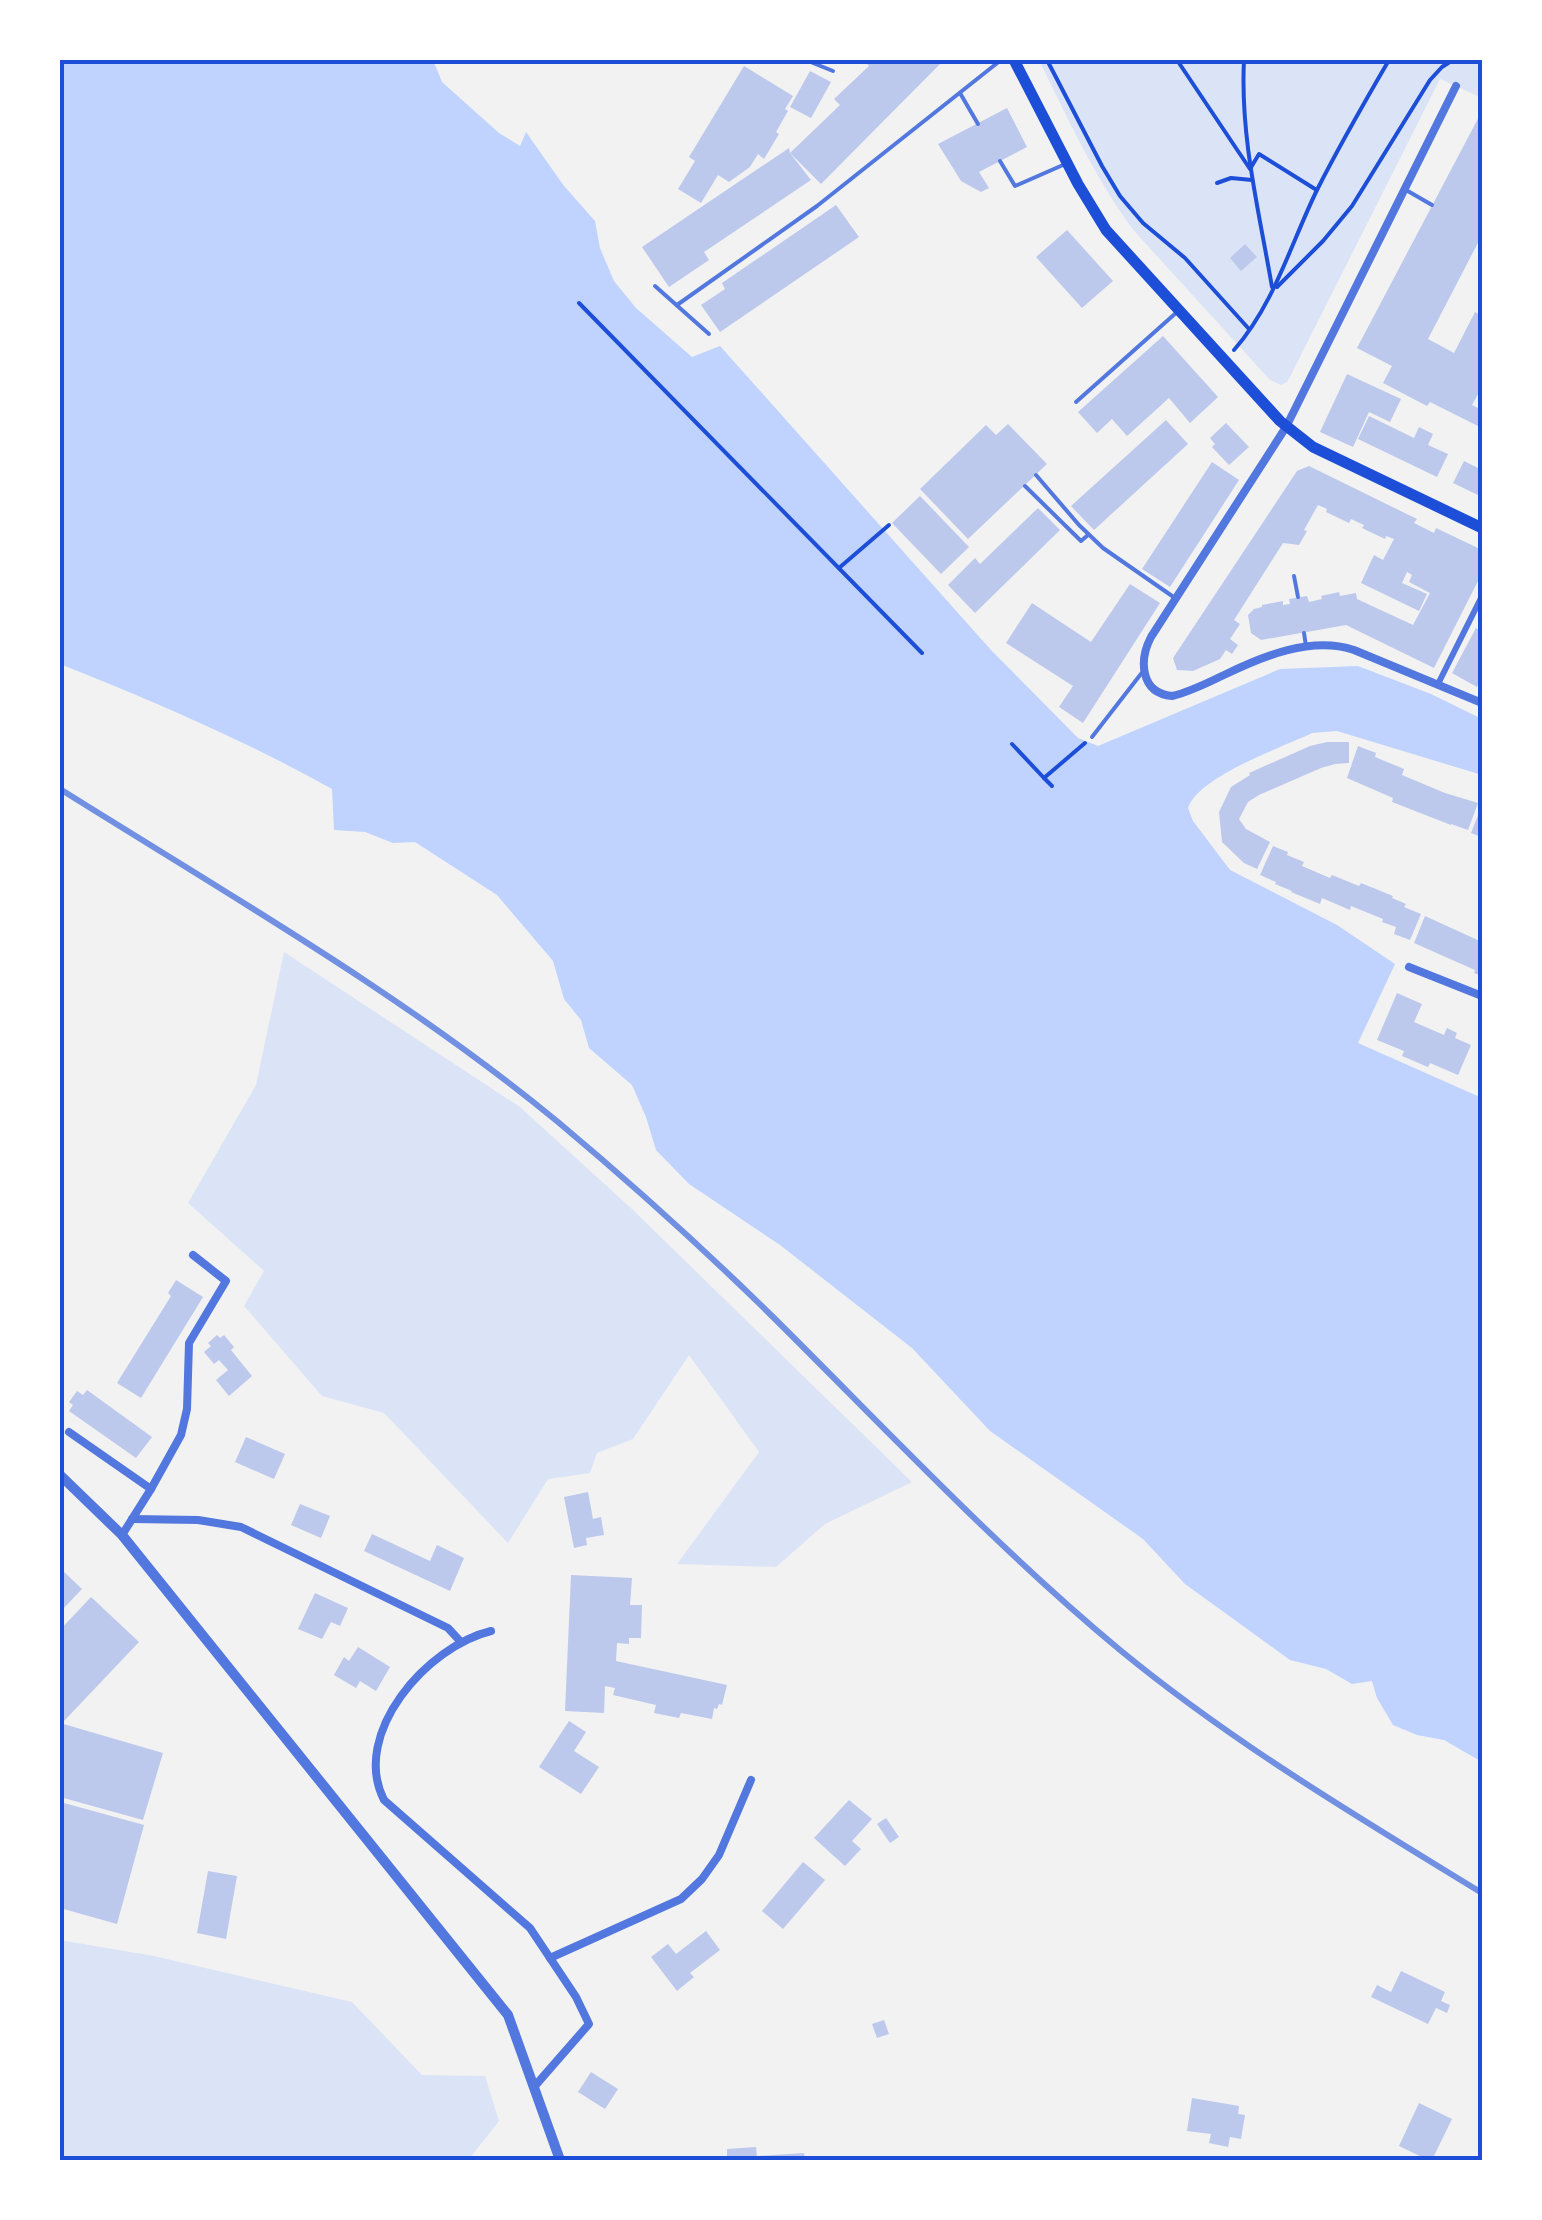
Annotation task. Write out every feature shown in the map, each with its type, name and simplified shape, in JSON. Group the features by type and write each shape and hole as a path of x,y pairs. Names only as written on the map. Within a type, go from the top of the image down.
{"main road":[{"path":"1014,60 1084,196 1106,230 1286,427 1314,447 1482,528"}],"street":[{"path":"1456,86 1286,427 1175,598 1147,644 1143,658 1149,684 1156,692 1172,696 1306,646 1342,646 1482,703"},
{"path":"1438,684 1482,596"},
{"path":"1409,966 1482,996"},
{"path":"122,1535 181,1435 187,1409 189,1344 226,1281 193,1256"},
{"path":"69,1432 152,1489"},
{"path":"60,1475 122,1535 508,2015 560,2160"},
{"path":"132,1519 198,1520 240,1527 448,1628 460,1641"},
{"path":"491,1631 460,1641 401,1696 385,1722 374,1768 376,1785 384,1800 530,1928 576,1996 588,2024 534,2087"},
{"path":"550,1958 681,1899 719,1856 751,1780"}],"lane":[{"path":"812,60 833,72"},
{"path":"677,305 817,206 1001,60"},
{"path":"959,93 978,124"},
{"path":"1000,161 1015,186 1068,164"},
{"path":"1405,190 1432,205"},
{"path":"655,286 709,334"},
{"path":"1076,402 1178,311"},
{"path":"1036,474 1088,534 1119,561 1175,598"},
{"path":"1024,486 1081,542 1088,534"},
{"path":"1294,576 1298,597"},
{"path":"1304,633 1306,646"},
{"path":"1092,737 1144,670"}],"path":[{"path":"1047,60 1120,196 1143,223 1186,258 1249,329"},
{"path":"1177,60 1250,169"},
{"path":"1244,60 1250,169 1273,292"},
{"path":"1273,292 1317,190 1389,60"},
{"path":"1223,360 1238,346 1273,292 1352,206 1430,80 1454,60"},
{"path":"1438,61 1442,68"},
{"path":"1250,169 1259,154 1317,190"},
{"path":"1216,183 1231,178 1252,180"},
{"path":"579,303 922,654"},
{"path":"839,568 889,525"},
{"path":"1044,778 1092,737"},
{"path":"1012,744 1052,786"}],"shaded area":[{"path":"1039,60 1482,60 1482,98 1440,79 1290,377 1281,385 1270,380 1135,232 1095,170"},
{"path":"284,952 520,1107 632,1209 912,1482 825,1524 776,1567 677,1564 759,1452 689,1355 633,1439 597,1453 590,1473 548,1479 508,1543 384,1413 322,1396 244,1306 264,1271 188,1203 256,1085"},
{"path":"60,1940 154,1956 352,2002 422,2075 485,2076 499,2121 470,2158 460,2160 60,2160"}],"water":[{"path":"60,60 433,60 442,82 499,133 520,146 526,132 564,186 595,221 600,248 614,281 636,308 692,357 720,346 991,650 1078,738 1098,746 1280,669 1358,666 1482,719 1482,775 1337,731 1312,733 1224,774 1195,796 1188,808 1193,821 1230,870 1337,925 1395,964 1358,1043 1482,1098 1482,1762 1444,1740 1393,1725 1372,1681 1352,1684 1326,1669 1290,1660 1185,1584 1143,1539 990,1431 912,1348 780,1245 689,1184 656,1150 632,1085 589,1048 581,1020 564,999 553,961 497,895 415,842 393,843 365,832 334,830 332,789 198,722 60,664"}],"building":[{"path":"864,60 944,60 821,184 790,153 840,105 834,99 869,66"},
{"path":"744,66 793,96 776,132 779,134 764,159 758,154 750,167 729,182 718,175 701,203 678,189 695,161 689,157"},
{"path":"810,71 831,82 811,118 790,107"},
{"path":"1007,108 1027,147 979,172 989,188 981,192 961,181 938,144"},
{"path":"1482,111 1482,235 1428,339 1454,353 1475,312 1482,316 1482,387 1472,405 1482,410 1482,428 1383,383 1392,366 1357,348"},
{"path":"789,148 811,180 704,252 709,260 669,287 642,247"},
{"path":"836,205 859,237 720,332 701,305 725,289 722,283"},
{"path":"1067,230 1113,281 1082,308 1036,257"},
{"path":"1245,244 1257,257 1241,271 1230,258"},
{"path":"1163,336 1218,397 1190,423 1169,398 1127,436 1112,419 1097,433 1078,412"},
{"path":"1347,374 1401,399 1390,422 1369,412 1353,447 1320,432"},
{"path":"1369,416 1414,438 1419,427 1433,434 1428,445 1448,454 1437,477 1358,439"},
{"path":"1166,420 1188,444 1094,530 1071,506"},
{"path":"1226,423 1249,447 1229,465 1212,447 1215,444 1210,438"},
{"path":"1008,424 1047,464 968,539 920,489 986,425 996,435"},
{"path":"1464,461 1482,470 1482,497 1453,483"},
{"path":"1212,462 1239,480 1170,587 1142,569"},
{"path":"1309,466 1417,519 1414,523 1434,533 1436,528 1482,550 1482,573 1434,668 1346,625 1261,640 1251,633 1248,615 1262,605 1283,601 1283,605 1290,604 1289,599 1307,596 1309,602 1339,592 1340,596 1356,593 1357,599 1413,625 1430,593 1409,582 1412,575 1407,572 1402,583 1427,594 1419,611 1361,583 1374,555 1383,560 1394,539 1385,539 1351,519 1349,523 1318,505 1299,545 1283,543 1234,620 1240,624 1230,639 1238,645 1232,654 1226,650 1220,659 1193,671 1177,670 1173,658 1297,471"},
{"path":"920,496 969,547 941,574 892,523"},
{"path":"1038,508 1060,530 975,613 948,585 975,558 980,564"},
{"path":"1130,584 1160,603 1083,723 1059,707 1073,686 1006,643 1032,603 1091,642"},
{"path":"1476,628 1482,632 1482,677 1477,687 1452,673"},
{"path":"1327,742 1349,742 1349,763 1321,768 1248,802 1239,819 1246,829 1270,842 1257,869 1244,863 1222,842 1219,812 1231,787 1249,773"},
{"path":"1358,746 1404,769 1402,775 1478,803 1468,830 1392,802 1393,798 1347,778"},
{"path":"1482,805 1482,837 1471,833"},
{"path":"1273,846 1304,862 1302,866 1330,878 1332,875 1359,886 1361,883 1393,896 1406,904 1404,907 1421,914 1410,940 1394,934 1396,927 1382,922 1383,919 1322,898 1320,904 1260,875"},
{"path":"1425,916 1482,942 1482,976 1414,943"},
{"path":"1397,993 1422,1004 1414,1022 1444,1035 1447,1028 1457,1033 1455,1038 1471,1045 1458,1075 1402,1056 1404,1051 1377,1040"},
{"path":"176,1280 203,1297 141,1398 117,1383 171,1296 168,1293"},
{"path":"217,1335 224,1335 252,1376 229,1396 216,1380 228,1370 219,1360 214,1364 204,1352"},
{"path":"87,1390 152,1437 136,1458 69,1411 73,1405 69,1402 77,1391 83,1395"},
{"path":"246,1437 285,1454 274,1479 235,1462"},
{"path":"588,1492 593,1519 601,1517 604,1535 586,1538 587,1545 574,1548 564,1497"},
{"path":"300,1504 330,1516 321,1538 291,1525"},
{"path":"372,1534 430,1561 437,1545 464,1558 450,1591 364,1551"},
{"path":"60,1568 82,1589 60,1612"},
{"path":"571,1575 632,1578 630,1605 642,1605 641,1638 629,1638 629,1644 617,1643 616,1661 727,1685 722,1705 714,1708 712,1719 654,1713 656,1705 613,1695 615,1688 605,1686 604,1713 565,1711"},
{"path":"315,1593 348,1608 340,1626 331,1622 322,1639 298,1629"},
{"path":"91,1597 139,1642 64,1721 60,1717 60,1630"},
{"path":"358,1647 390,1667 376,1691 360,1681 356,1688 334,1675 344,1657 349,1661"},
{"path":"569,1721 586,1732 574,1751 599,1767 581,1794 539,1767"},
{"path":"60,1723 163,1753 143,1820 60,1797"},
{"path":"849,1800 872,1819 852,1841 861,1849 845,1866 814,1838"},
{"path":"64,1803 144,1825 117,1924 60,1908 60,1816"},
{"path":"886,1818 899,1837 890,1843 877,1824"},
{"path":"803,1862 825,1880 783,1929 762,1911"},
{"path":"208,1871 237,1876 226,1939 197,1933"},
{"path":"706,1931 720,1950 690,1973 694,1977 677,1991 651,1957 668,1944 676,1954"},
{"path":"1401,1971 1445,1992 1441,2001 1450,2005 1447,2013 1436,2008 1428,2024 1371,1997 1377,1985 1391,1992"},
{"path":"884,2020 889,2034 877,2038 872,2024"},
{"path":"591,2072 618,2089 605,2109 578,2092"},
{"path":"1192,2098 1239,2106 1238,2114 1245,2115 1241,2139 1230,2137 1228,2147 1209,2143 1211,2134 1187,2131"},
{"path":"1419,2103 1452,2119 1432,2160 1399,2146"},
{"path":"756,2147 757,2156 804,2153 805,2160 727,2160 727,2149"}],"railway":[{"path":"60,789 315,948 499,1076 586,1145 694,1242 986,1530 1120,1650 1252,1748 1482,1893"}]}
